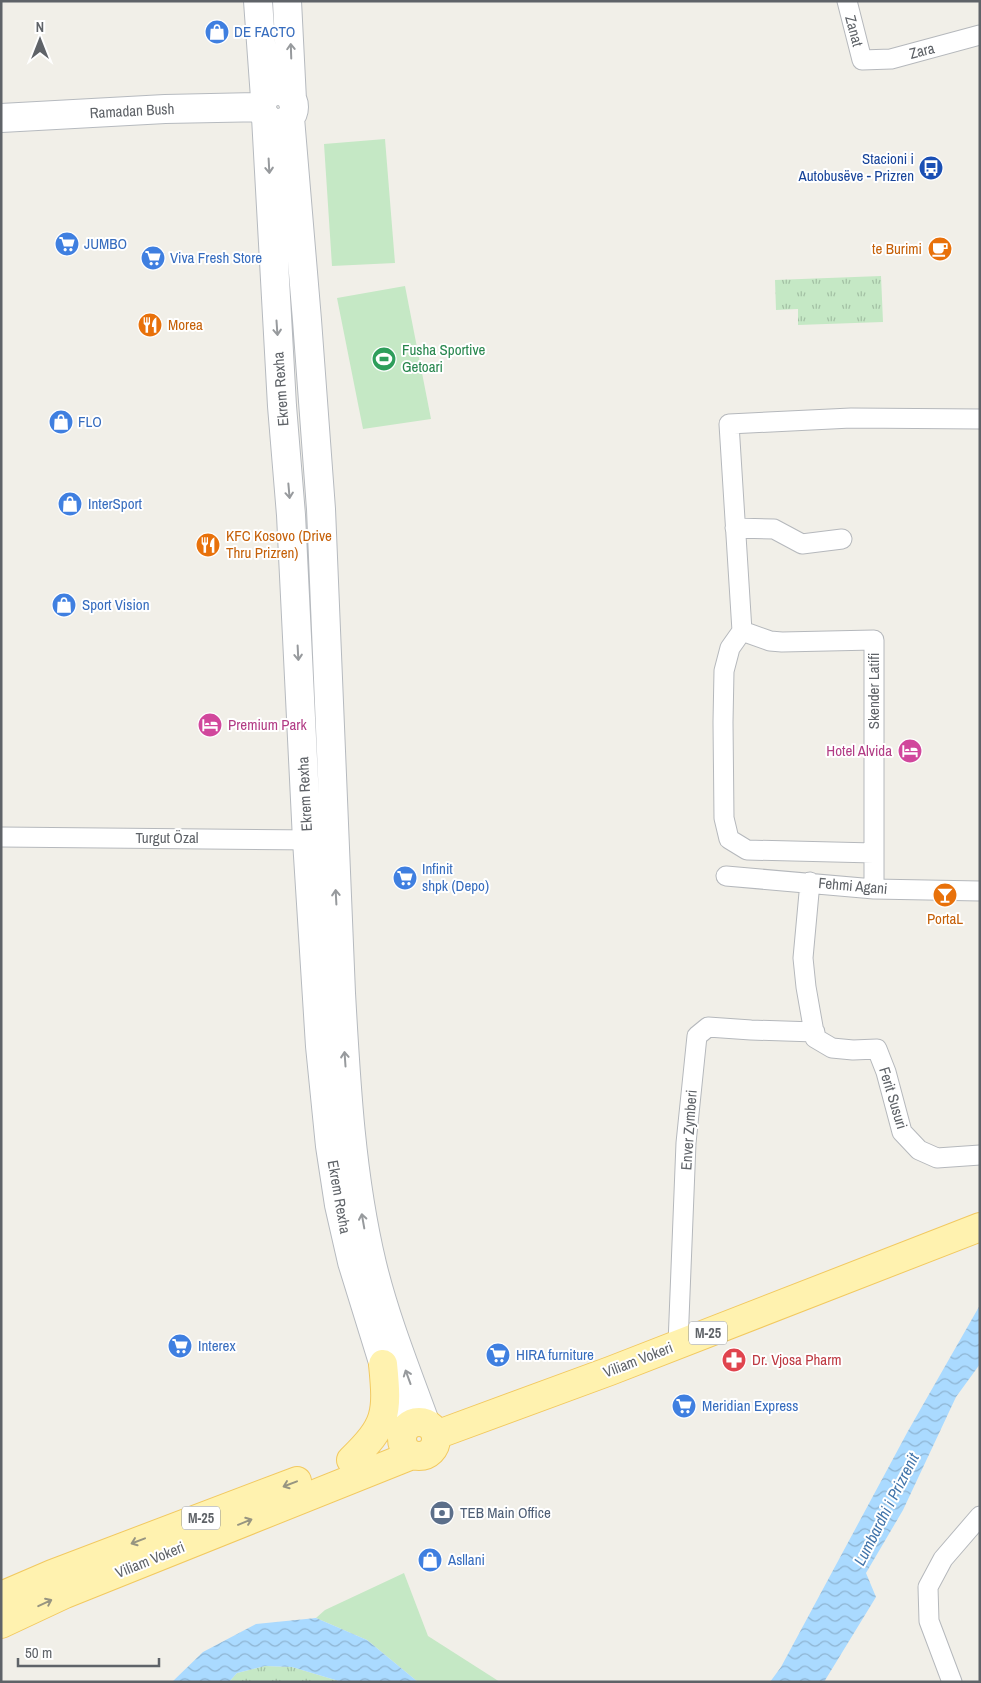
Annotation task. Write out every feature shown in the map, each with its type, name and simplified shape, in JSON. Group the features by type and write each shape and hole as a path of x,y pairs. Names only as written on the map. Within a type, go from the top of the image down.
{"main road":[{"name":"Viliam Vokeri","path":"1,1596 52,1574 351,1460 678,1344 980,1227"},
{"path":"351,1460 367,1445 381,1424 386,1395 383,1364"},
{"name":"Viliam Vokeri","path":"1,1624 415,1437"}],"street":[{"name":"Ekrem Rexha","path":"258,1 307,320 321,509 320,1046 332,1156 339,1205 352,1262 383,1364 415,1437"},
{"name":"Ekrem Rexha","path":"275,108 287,1"},
{"name":"Zanat","path":"847,1 862,60"},
{"name":"Zara","path":"862,60 892,58 980,35"},
{"name":"Ramadan Bush","path":"1,118 165,109 275,108"},
{"path":"874,853 747,850 729,839 724,818 724,671 730,648 742,631 729,424 851,418 980,419"},
{"path":"735,528 774,529 802,544 842,539"},
{"name":"Skender Latifi","path":"742,631 770,641 782,642 874,640 874,889"},
{"name":"Turgut Özal","path":"1,837 320,840"},
{"name":"Ekrem Rexha","path":"320,840 358,1190 373,1267 394,1333 415,1437"},
{"name":"Fehmi Agani","path":"726,876 874,889 980,891"},
{"path":"810,882 803,958 814,1032"},
{"name":"Enver Zymberi","path":"678,1344 686,1143 697,1036 708,1027 814,1032"},
{"name":"Ferit Susuri","path":"814,1032 816,1038 832,1048 852,1050 877,1049 886,1072 902,1132 919,1150 937,1158 980,1155"},
{"path":"952,1682 929,1621 928,1587 943,1559 980,1516"}],"green space":[{"path":"385,139 395,263 332,266 324,144"},
{"path":"881,276 883,322 798,325 798,309 776,310 775,280"},
{"name":"Fusha Sportive Getoari","path":"405,286 431,419 363,429 337,298"},
{"path":"404,1573 428,1636 500,1682 418,1682 367,1640 316,1618 325,1610"},
{"path":"265,1666 292,1667 342,1682 229,1682 237,1673"}],"water":[{"name":"Lumbardhi i Prizrenit","path":"980,1305 980,1364 956,1397 903,1510 866,1573 876,1597 824,1682 770,1682 781,1667 908,1431"},
{"path":"316,1618 367,1640 418,1682 342,1682 292,1667 265,1666 237,1673 229,1682 172,1682 203,1652 256,1624"}],"place":[{"name":"DE FACTO","path":"217,32"},
{"name":"Stacioni i Autobusëve - Prizren","path":"931,168"},
{"name":"JUMBO","path":"67,244"},
{"name":"te Burimi","path":"940,249"},
{"name":"Viva Fresh Store","path":"153,258"},
{"name":"Morea","path":"150,325"},
{"name":"Fusha Sportive Getoari","path":"384,359"},
{"name":"FLO","path":"61,422"},
{"name":"InterSport","path":"70,504"},
{"name":"KFC Kosovo (Drive Thru Prizren)","path":"208,545"},
{"name":"Sport Vision","path":"64,605"},
{"name":"Premium Park","path":"210,725"},
{"name":"Hotel Alvida","path":"910,751"},
{"name":"Infinit shpk (Depo)","path":"405,878"},
{"name":"PortaL","path":"945,895"},
{"name":"Interex","path":"180,1346"},
{"name":"HIRA furniture","path":"498,1355"},
{"name":"Dr. Vjosa Pharm","path":"734,1360"},
{"name":"Meridian Express","path":"684,1406"},
{"name":"TEB Main Office","path":"442,1513"},
{"name":"Asllani","path":"430,1560"}]}
